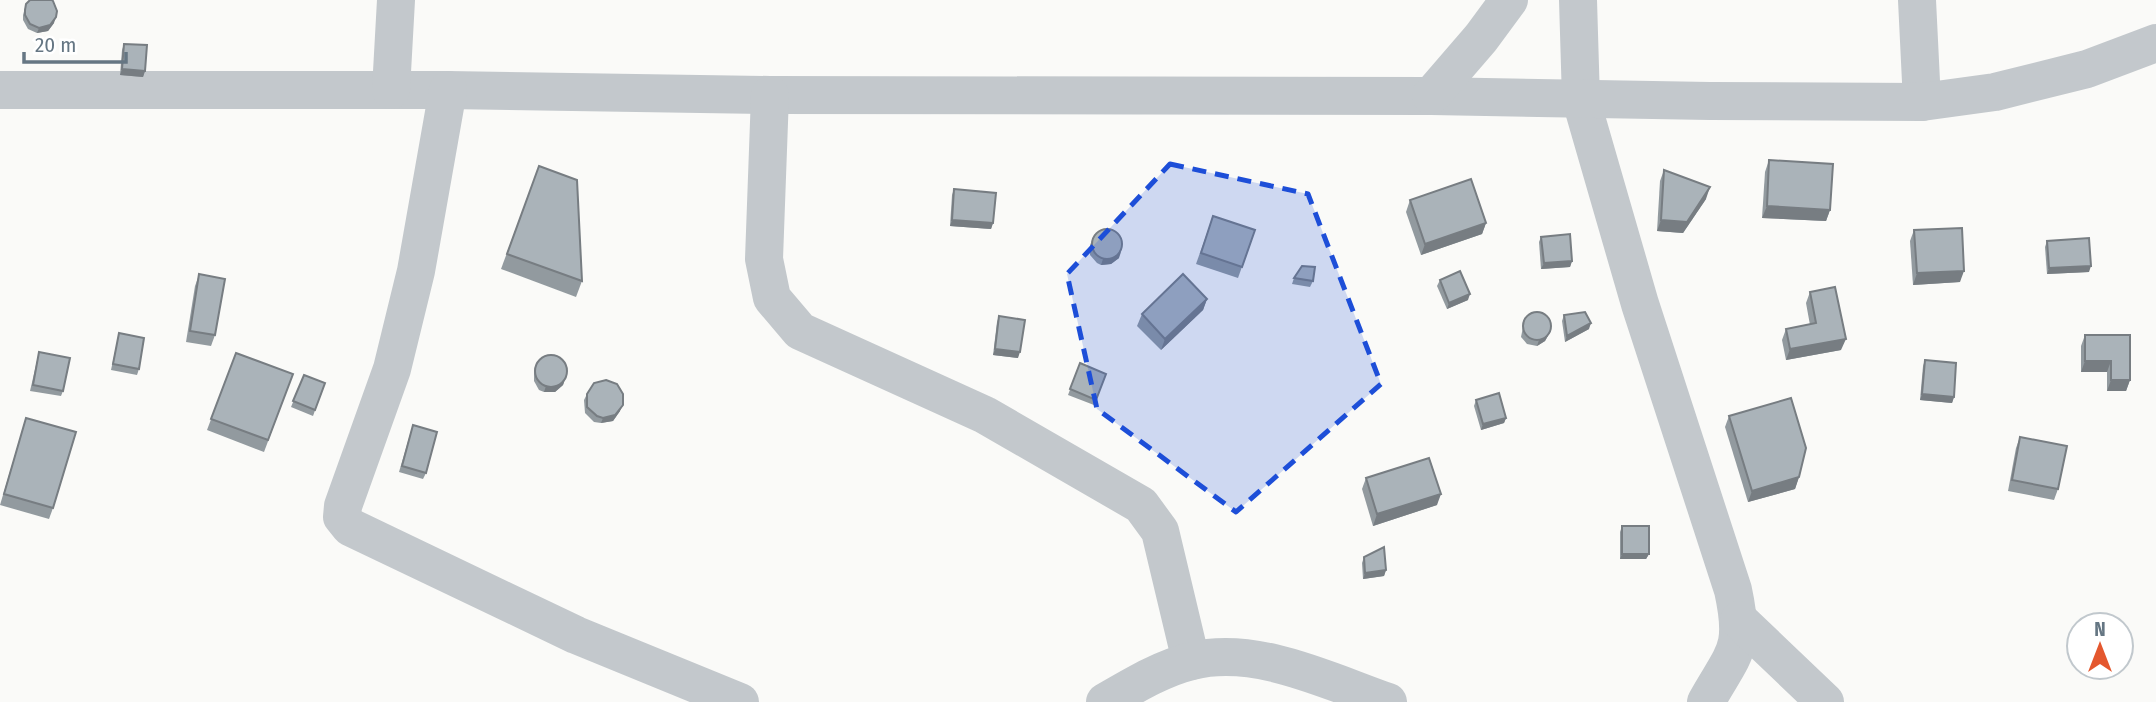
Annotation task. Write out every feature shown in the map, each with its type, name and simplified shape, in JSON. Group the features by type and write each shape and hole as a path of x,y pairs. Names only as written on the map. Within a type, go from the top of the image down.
{"street":[{"path":"391,90 396,0"},
{"path":"1431,96 1481,38 1509,0"},
{"path":"1578,0 1581,100 1640,304 1733,590 1740,620 1738,644 1730,664 1706,702"},
{"path":"1917,0 1922,102"},
{"path":"0,90 1431,96 1581,100 1922,102 1995,92 2087,69 2156,43"},
{"path":"448,90 416,271 392,369 343,506 342,517 350,527 576,635 740,702"},
{"path":"771,95 764,259 772,298 800,331 985,415 1140,506 1160,531 1191,661"},
{"path":"1740,620 1825,702"},
{"path":"1105,702 1145,680 1191,661 1234,656 1271,661 1388,702"}],"highlighted area":[{"path":"1170,164 1308,194 1381,384 1236,512 1097,409 1067,274"}],"building":[{"path":"30,0 53,1 57,11 50,25 39,28 30,24 25,10"},
{"path":"124,44 147,45 145,71 122,69"},
{"path":"1769,160 1833,164 1830,210 1767,206"},
{"path":"539,166 577,180 582,281 507,254"},
{"path":"1664,170 1710,187 1687,222 1661,220"},
{"path":"1471,179 1486,223 1425,244 1410,200"},
{"path":"954,189 996,193 993,223 952,220"},
{"path":"1213,216 1255,230 1242,267 1201,253"},
{"path":"1962,228 1964,271 1917,273 1914,230"},
{"path":"1107,229 1118,233 1122,244 1118,255 1107,259 1096,255 1092,244 1096,233"},
{"path":"1570,234 1572,261 1544,263 1541,237"},
{"path":"2089,238 2091,266 2049,268 2047,241"},
{"path":"1302,266 1315,267 1313,281 1294,278"},
{"path":"1460,271 1470,294 1449,303 1440,280"},
{"path":"199,274 225,279 215,335 190,331"},
{"path":"1183,274 1207,299 1165,339 1142,314"},
{"path":"1835,287 1846,339 1790,349 1786,329 1816,323 1810,292"},
{"path":"1537,312 1547,316 1551,326 1547,336 1537,340 1527,336 1523,326 1527,316"},
{"path":"1585,312 1591,323 1567,336 1564,315"},
{"path":"999,316 1025,320 1020,352 995,349"},
{"path":"119,333 144,338 139,369 113,364"},
{"path":"2085,335 2130,335 2130,380 2111,380 2111,361 2085,361"},
{"path":"39,352 70,358 63,391 33,385"},
{"path":"236,353 293,374 268,440 211,419"},
{"path":"551,355 562,360 567,371 562,382 551,387 540,382 535,371 540,360"},
{"path":"1925,360 1956,363 1954,397 1922,394"},
{"path":"1080,363 1106,374 1096,400 1070,389"},
{"path":"304,375 325,383 315,410 293,401"},
{"path":"606,380 617,384 623,394 623,405 615,415 603,418 587,407 587,394 594,383"},
{"path":"1499,393 1506,418 1483,424 1476,400"},
{"path":"1791,398 1806,448 1799,477 1752,491 1729,416"},
{"path":"26,418 76,432 53,508 4,494"},
{"path":"413,425 437,432 426,473 402,466"},
{"path":"2020,437 2067,446 2058,489 2012,480"},
{"path":"1429,458 1441,494 1377,514 1366,478"},
{"path":"1622,526 1649,526 1649,554 1622,554"},
{"path":"1384,547 1386,570 1365,573 1364,557"}]}
